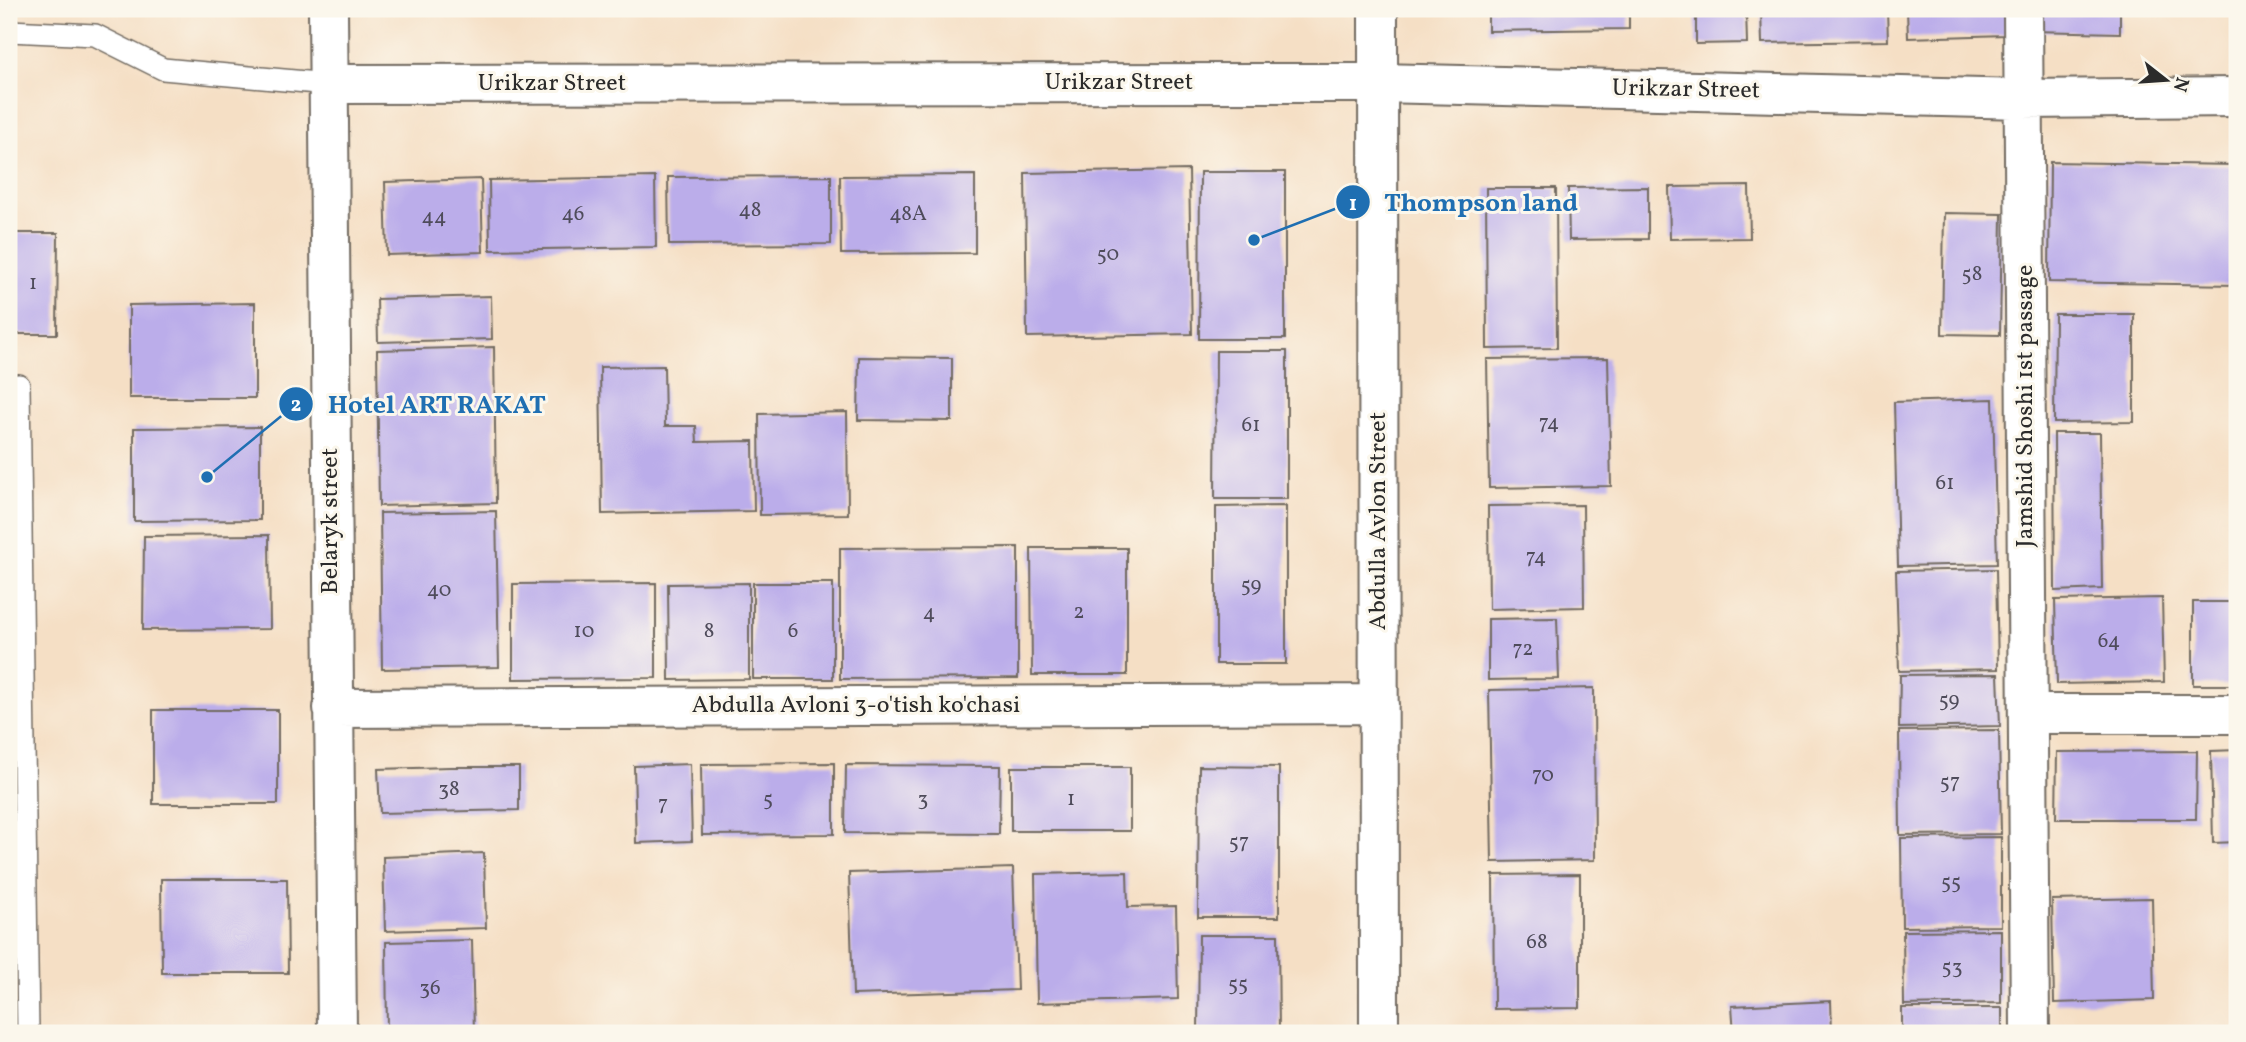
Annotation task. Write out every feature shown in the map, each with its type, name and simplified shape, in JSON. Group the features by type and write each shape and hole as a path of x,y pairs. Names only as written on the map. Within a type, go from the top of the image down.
{"street":[{"name":"Belaryk street","path":"328,9 337,1033"},
{"name":"Abdulla Avlon Street","path":"1378,9 1379,1033"},
{"name":"Jamshid Shoshi 1st passage","path":"2023,9 2030,1033"},
{"name":"Urikzar Street","path":"328,84 1378,83 2023,99 2237,97"},
{"name":"Abdulla Avloni 3-o'tish ko'chasi","path":"333,708 1379,704"},
{"path":"2029,714 2237,714"}],"lane":[{"name":"Urikzar Street","path":"9,31 95,35 163,69 328,84"},
{"path":"9,386 19,385 28,1033"}],"building":[{"path":"1488,9 1629,9 1629,29 1488,31"},
{"path":"1696,9 1746,9 1747,43 1696,44"},
{"path":"1761,9 1887,9 1888,41 1762,43"},
{"path":"1907,9 2006,9 2006,35 1908,38"},
{"path":"2032,9 2120,9 2120,33 2031,31"},
{"path":"2050,162 2237,165 2237,285 2049,282"},
{"path":"1189,170 1192,334 1027,337 1025,173"},
{"path":"1200,172 1285,172 1285,339 1199,339"},
{"path":"975,175 975,253 841,254 840,176"},
{"path":"831,176 831,244 669,245 668,177"},
{"path":"655,177 656,247 490,250 489,180"},
{"path":"481,179 483,252 387,255 385,182"},
{"path":"1749,186 1750,238 1670,239 1669,187"},
{"path":"1648,187 1648,239 1569,240 1568,188"},
{"path":"1486,188 1556,188 1557,348 1487,349"},
{"path":"1944,213 2002,214 2000,335 1942,334"},
{"path":"9,233 58,233 57,334 9,334"},
{"path":"491,296 492,339 378,342 377,299"},
{"path":"255,303 255,398 129,398 129,305"},
{"path":"2055,314 2134,314 2134,422 2054,423"},
{"path":"494,347 496,503 379,506 377,350"},
{"path":"1216,351 1287,351 1287,499 1215,499"},
{"path":"859,357 952,358 952,421 858,420"},
{"path":"1608,358 1611,486 1489,488 1487,359"},
{"path":"664,366 665,426 696,426 697,442 753,441 754,511 602,514 600,367"},
{"path":"1993,399 1997,564 1898,566 1894,402"},
{"path":"847,412 848,514 760,515 759,414"},
{"path":"260,427 260,520 134,521 134,428"},
{"path":"2054,433 2100,433 2102,589 2055,591"},
{"path":"1583,505 1584,607 1489,609 1488,506"},
{"path":"1286,506 1286,664 1216,664 1216,507"},
{"path":"496,511 499,667 382,669 380,513"},
{"path":"269,535 270,629 143,630 144,536"},
{"path":"1018,547 1018,678 840,679 840,548"},
{"path":"1031,548 1127,548 1127,675 1032,675"},
{"path":"1996,569 1998,669 1899,671 1896,571"},
{"path":"656,583 656,678 513,679 513,584"},
{"path":"749,583 749,679 669,680 668,584"},
{"path":"753,583 833,583 833,679 753,679"},
{"path":"2162,598 2164,682 2057,684 2055,600"},
{"path":"2193,602 2237,602 2237,685 2193,685"},
{"path":"1557,618 1559,679 1488,680 1488,619"},
{"path":"1998,674 2000,726 1899,728 1900,675"},
{"path":"1594,688 1595,860 1492,862 1489,690"},
{"path":"153,710 278,710 278,804 153,804"},
{"path":"1999,730 2001,834 1900,835 1899,731"},
{"path":"2237,750 2237,842 2213,843 2211,751"},
{"path":"2197,751 2196,819 2056,819 2057,752"},
{"path":"834,763 834,834 702,835 701,764"},
{"path":"690,764 692,841 636,843 634,766"},
{"path":"846,765 1000,766 999,834 845,833"},
{"path":"1199,766 1279,767 1279,917 1198,917"},
{"path":"519,767 519,810 380,813 378,769"},
{"path":"1011,767 1130,767 1130,831 1011,831"},
{"path":"2001,837 2001,926 1902,927 1901,838"},
{"path":"484,853 486,928 385,931 383,857"},
{"path":"1013,868 1017,990 853,995 849,873"},
{"path":"1127,872 1128,907 1176,906 1178,999 1037,1003 1035,874"},
{"path":"1580,874 1580,1008 1494,1009 1493,875"},
{"path":"161,879 287,879 288,973 162,973"},
{"path":"2152,898 2154,1000 2054,1003 2052,900"},
{"path":"2001,930 2001,1003 1904,1005 1903,931"},
{"path":"1199,935 1278,935 1279,1033 1198,1033"},
{"path":"472,940 474,1033 387,1033 386,942"},
{"path":"1831,1001 1832,1033 1734,1033 1732,1006"},
{"path":"1902,1008 2002,1008 2002,1033 1902,1033"}],"place":[{"name":"Thompson land","path":"1254,240"},
{"name":"Hotel ART RAKAT","path":"207,477"}]}
